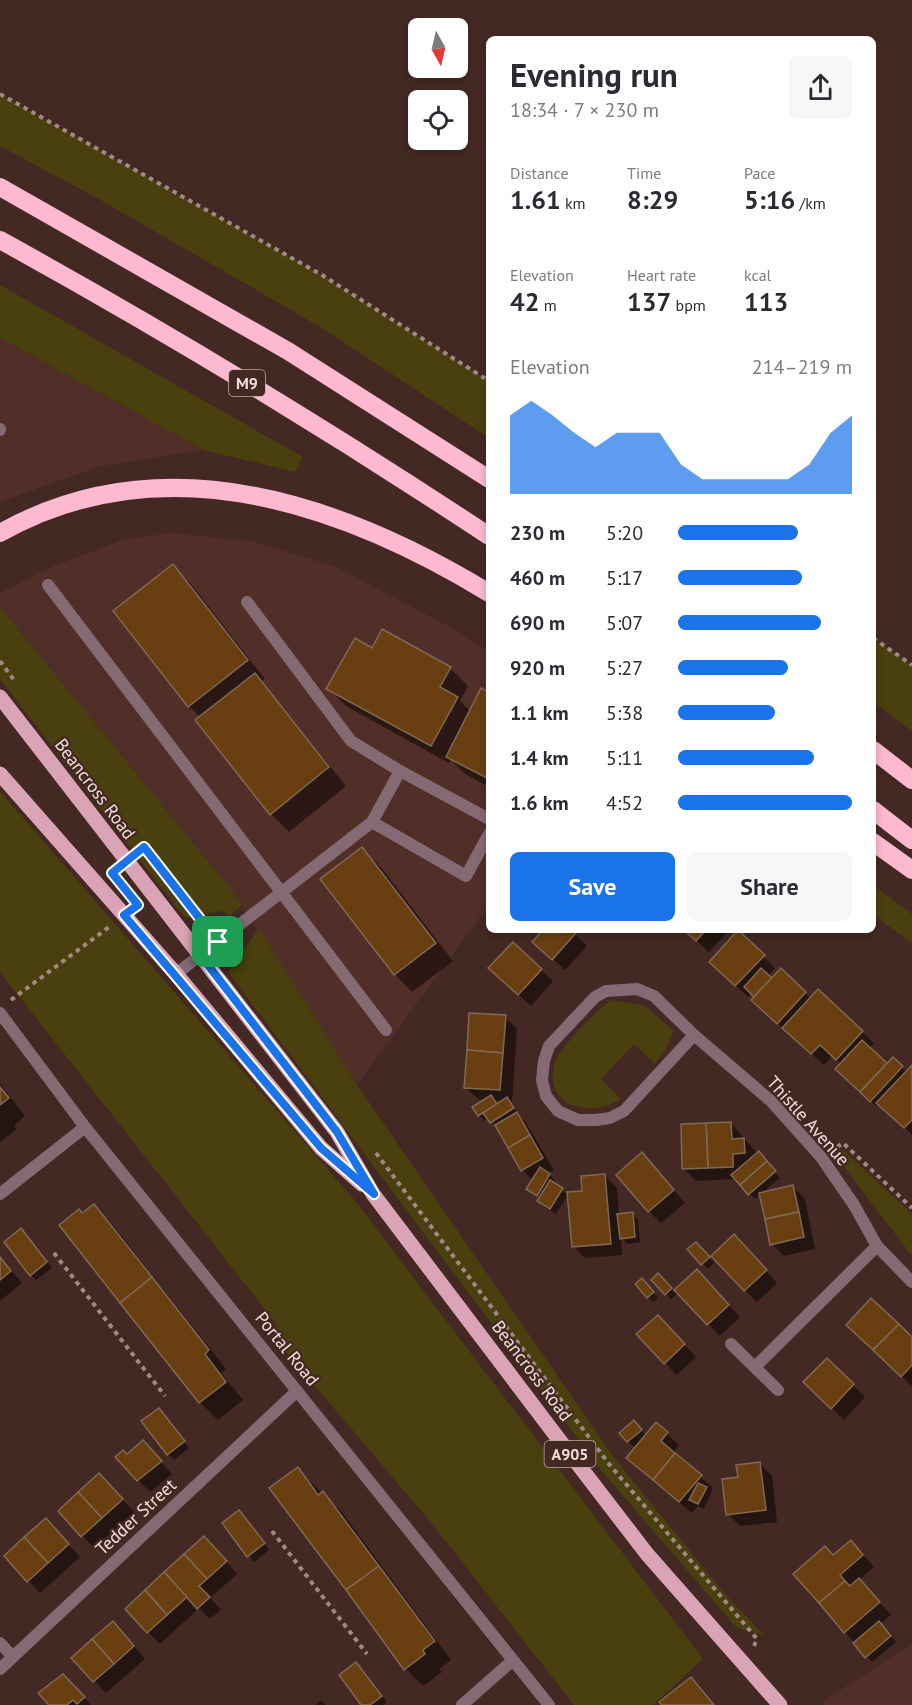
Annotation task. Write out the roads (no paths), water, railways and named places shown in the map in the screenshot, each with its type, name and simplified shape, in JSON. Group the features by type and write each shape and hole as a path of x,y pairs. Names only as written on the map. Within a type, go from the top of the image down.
{"highway":[{"path":"0,187 288,351 486,477"},
{"name":"M9","path":"0,240 131,314 282,404 486,534"},
{"path":"0,533 63,506 115,492 169,488 236,492 288,503 353,525 437,564 486,591"},
{"path":"876,752 912,780"},
{"path":"876,812 912,840"},
{"path":"876,844 912,870"}],"main road":[{"name":"Beancross Road","path":"0,697 337,1132 374,1194 647,1554 780,1705"},
{"name":"Beancross Road","path":"0,774 176,974 321,1148 374,1194"}],"street":[{"path":"48,585 386,1030"},
{"path":"247,602 351,741 400,771 486,817"},
{"path":"176,974 372,822 400,771"},
{"path":"372,822 466,876 486,839"},
{"name":"Thistle Avenue","path":"694,1035 624,1111 610,1118 578,1119 558,1111 546,1096 542,1080 544,1061 549,1046 595,997 606,991 637,989 654,996 694,1035 771,1101 821,1157 854,1205 877,1246 912,1282"},
{"name":"Portal Road","path":"0,1013 86,1127 549,1705"},
{"path":"0,1194 86,1127"},
{"path":"755,1367 877,1246"},
{"path":"730,1344 778,1390"},
{"name":"Tedder Street","path":"0,1669 297,1390"},
{"path":"0,1643 12,1657"},
{"path":"462,1705 512,1661"}]}
